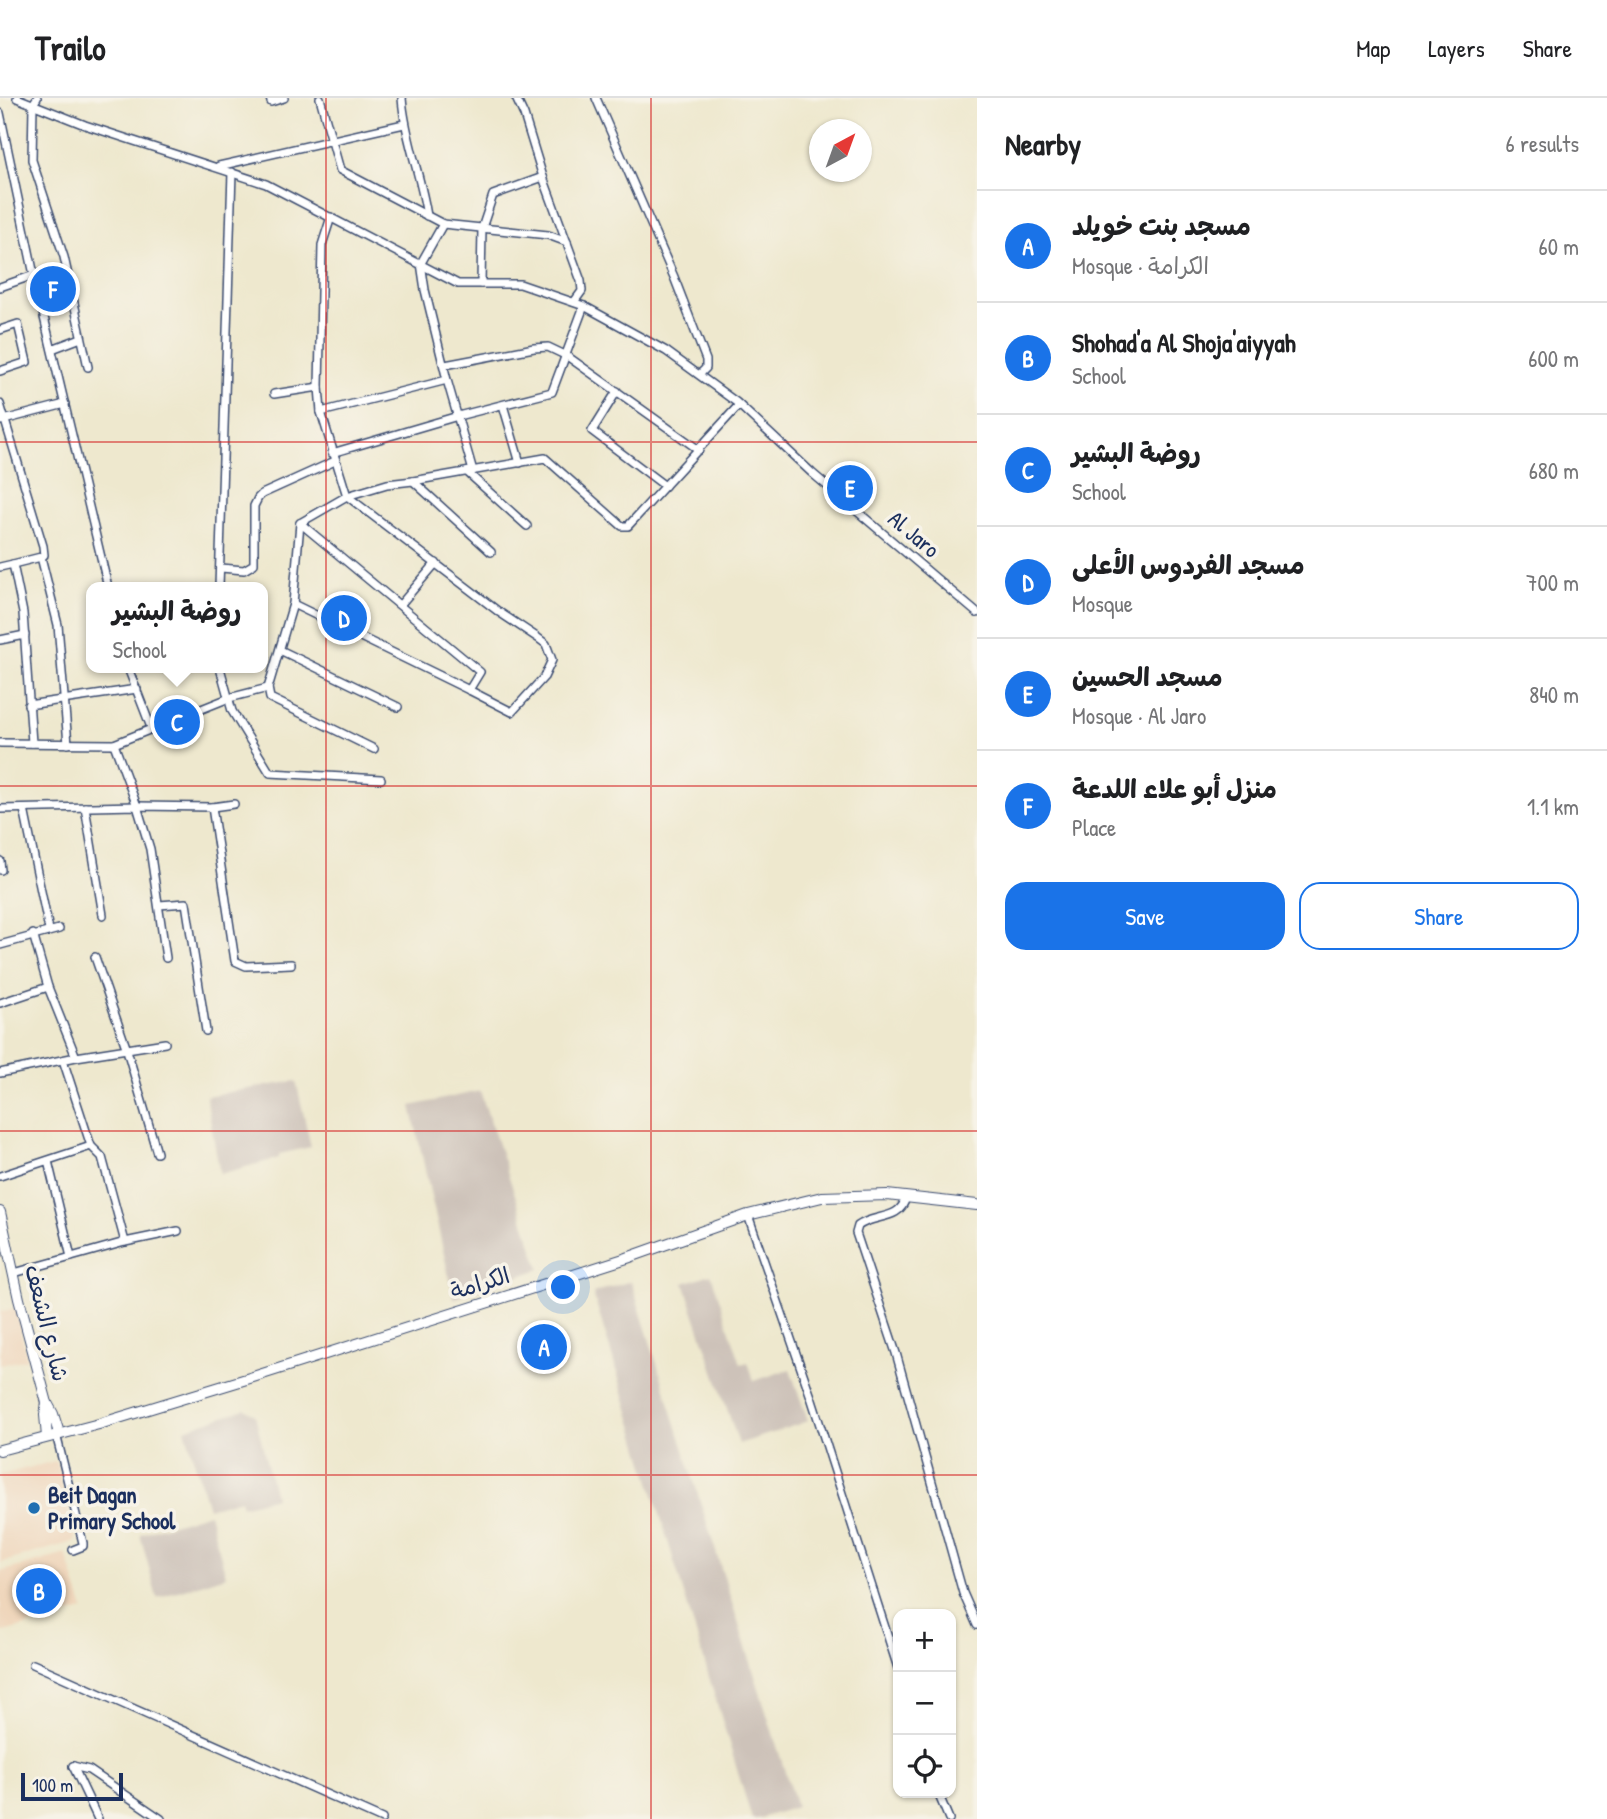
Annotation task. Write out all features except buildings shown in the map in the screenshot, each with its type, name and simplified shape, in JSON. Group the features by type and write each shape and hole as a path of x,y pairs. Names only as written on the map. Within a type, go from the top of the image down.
{"main road":[{"name":"الكرامة","path":"0,1450 99,1424 240,1381 627,1258 748,1215 822,1197 887,1195 977,1205"},
{"name":"شارع الشعف","path":"0,1212 47,1403 53,1414 54,1435"}],"street":[{"name":"Al Jaro","path":"18,98 35,101 85,125 267,184 458,284 520,284 584,306 666,351 700,374 977,613"},
{"path":"270,98 271,102 284,98"},
{"path":"320,98 340,170 443,225 548,235 567,242"},
{"path":"402,98 404,124 423,191 427,216"},
{"path":"516,98 582,291 574,302"},
{"path":"596,98 674,277 706,360 706,368 700,374"},
{"path":"35,101 32,160 64,257 88,367"},
{"path":"0,113 34,275 106,582"},
{"path":"218,167 404,124"},
{"path":"220,582 232,172"},
{"path":"481,284 482,228 493,195 543,177"},
{"path":"293,604 512,712 544,677 552,660 546,644 499,612 347,496 321,412 319,387 322,245 331,217"},
{"path":"443,225 421,263 425,290 470,472 527,526"},
{"path":"0,287 34,275"},
{"path":"221,568 244,570 254,564 254,506 262,494 333,457 458,416 552,392 584,306"},
{"path":"0,330 18,324 27,362 0,371"},
{"path":"52,349 81,338"},
{"path":"445,365 548,347 567,356 699,450"},
{"path":"321,412 447,380"},
{"path":"274,394 319,387"},
{"path":"617,391 592,430 665,486"},
{"path":"0,404 44,555 0,567"},
{"path":"3,420 65,404"},
{"path":"503,405 520,463"},
{"path":"300,523 347,496 387,484 545,458 622,526 628,526 739,405"},
{"path":"413,481 491,552"},
{"path":"300,523 293,604 268,688 270,698 373,749"},
{"path":"300,523 480,672 469,690"},
{"path":"41,557 58,625 68,744"},
{"path":"400,605 436,563"},
{"path":"13,564 25,635 32,743"},
{"path":"0,640 25,635"},
{"path":"279,650 398,707"},
{"path":"130,673 152,730"},
{"path":"222,673 232,711 270,773 381,779"},
{"path":"0,743 114,744 229,698 268,688"},
{"path":"28,705 137,689"},
{"path":"114,744 150,849 166,958"},
{"path":"0,809 212,807 234,804"},
{"path":"85,807 103,915"},
{"path":"212,807 235,961 246,966 291,964"},
{"path":"24,808 48,930"},
{"path":"159,905 186,903 206,1031"},
{"path":"0,945 48,930 60,929"},
{"path":"33,934 48,987 76,1057"},
{"path":"95,957 127,1050 157,1153"},
{"path":"0,1003 48,987"},
{"path":"0,1073 76,1057 166,1043"},
{"path":"64,1060 91,1146 102,1157 125,1242"},
{"path":"0,1176 91,1146"},
{"path":"48,1161 71,1257"},
{"path":"906,1197 902,1209 890,1216 864,1221 858,1226 856,1233 895,1353 963,1592 977,1625"},
{"path":"748,1215 811,1397 893,1652"},
{"path":"14,1273 125,1242 178,1231"},
{"path":"54,1435 83,1543 81,1547 73,1550"},
{"path":"33,1664 382,1819"},
{"path":"98,1819 73,1766 89,1770 161,1819"},
{"path":"940,1798 949,1819"}],"shaded area":[{"path":"296,1081 311,1147 279,1154 279,1158 220,1174 206,1096"},
{"path":"480,1091 540,1269 454,1299 411,1106"},
{"path":"711,1274 741,1364 748,1362 754,1381 790,1369 808,1421 739,1444 684,1283"},
{"path":"631,1281 796,1807 757,1819 752,1819 593,1293"},
{"path":"16,1309 27,1359 0,1365 0,1311"},
{"path":"245,1409 255,1415 275,1497 242,1506 240,1499 208,1508 185,1429"},
{"name":"Beit Dagan Primary School","path":"56,1461 76,1541 0,1563 0,1475"},
{"path":"209,1513 226,1576 157,1598 140,1534"},
{"path":"66,1554 84,1610 0,1633 0,1572"}],"place":[{"name":"منزل أبو علاء اللدعة","path":"53,289"},
{"name":"مسجد الحسين","path":"850,488"},
{"name":"مسجد الفردوس الأعلى","path":"344,618"},
{"name":"روضة البشير","path":"177,722"},
{"name":"مسجد بنت خويلد","path":"544,1347"},
{"name":"Beit Dagan Primary School","path":"34,1508"},
{"name":"Shohad'a Al Shoja'aiyyah","path":"39,1591"}]}
